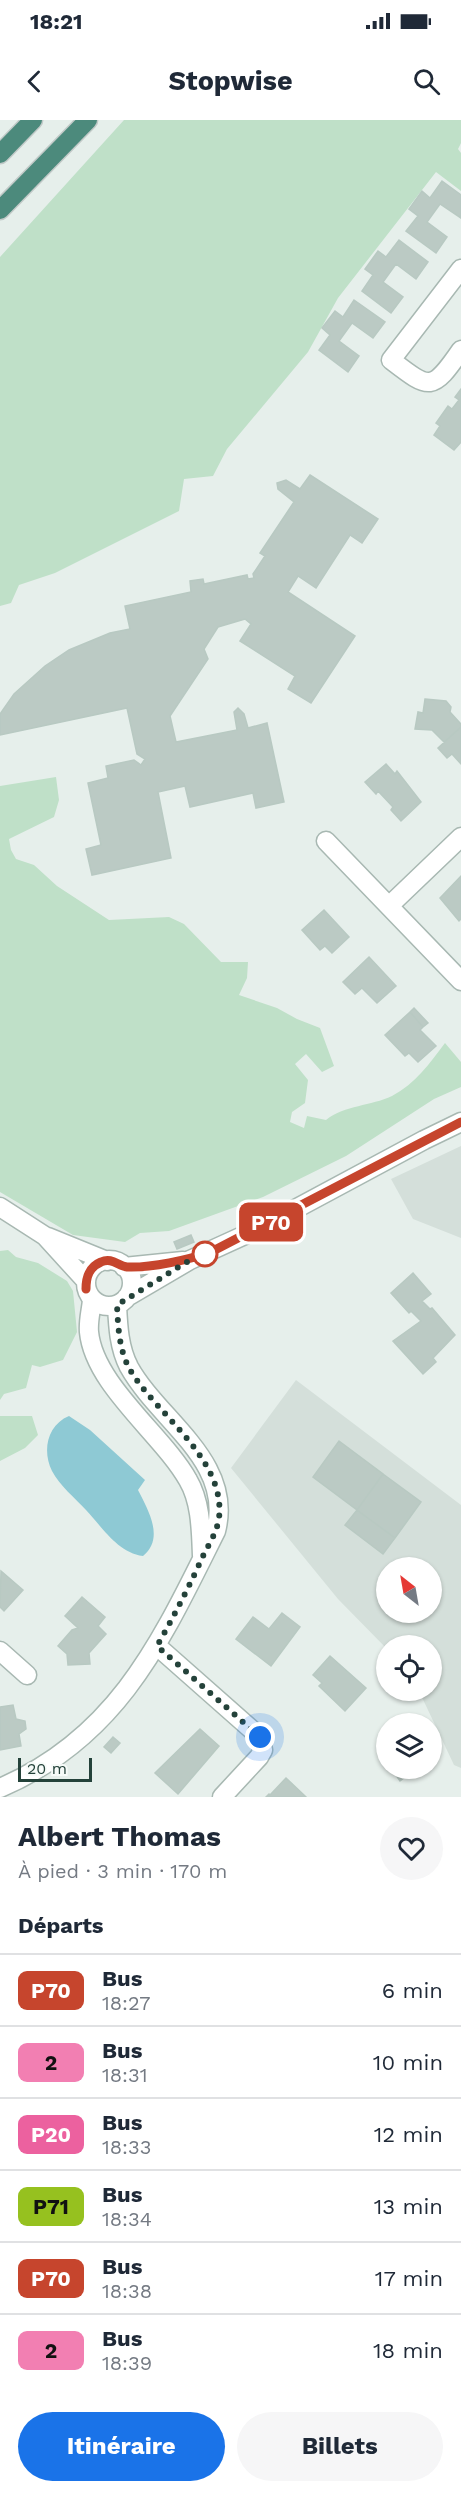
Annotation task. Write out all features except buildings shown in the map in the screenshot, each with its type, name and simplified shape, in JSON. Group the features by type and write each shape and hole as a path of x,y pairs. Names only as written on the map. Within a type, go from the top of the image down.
{"highway":[{"path":"0,154 33,120"},
{"path":"0,210 88,120"}],"street":[{"path":"461,269 391,360 419,382 430,383 440,379 461,350"},
{"path":"390,905 461,837"},
{"path":"326,841 461,981"},
{"path":"190,1260 116,1264 92,1268 86,1281 86,1289 92,1300 101,1305 122,1301 190,1260 238,1240 461,1122"},
{"path":"0,1207 45,1236 116,1264 130,1275 132,1282 122,1301 121,1344 128,1366 136,1379 201,1457 213,1482 218,1500 219,1519 216,1531 181,1604 157,1646 122,1695 78,1741 44,1764 0,1788"},
{"path":"45,1236 86,1281"},
{"path":"92,1300 89,1329 94,1351 118,1392 189,1480 196,1505 202,1558"},
{"path":"157,1646 260,1737 263,1750 259,1757 222,1797"},
{"path":"0,1651 27,1675"}],"shaded area":[{"path":"461,1146 461,1238 413,1219 391,1179"},
{"path":"296,1380 461,1505 461,1768 454,1765 442,1740 442,1713 429,1713 424,1701 442,1701 442,1635 376,1635 376,1638 338,1599 231,1468"}],"green space":[{"path":"124,120 461,120 461,143 458,149 461,153 461,191 436,172 338,298 308,352 227,449 213,476 184,479 179,511 55,573 19,585 11,603 0,606 0,257"},
{"path":"56,777 59,800 54,817 9,839 16,859 34,865 57,886 109,920 169,917 184,924 221,962 248,962 247,978 239,995 277,1008 320,1028 334,1066 322,1072 306,1054 295,1064 308,1080 305,1103 292,1112 290,1122 304,1128 307,1116 326,1120 341,1111 392,1096 415,1079 445,1043 461,1062 461,1087 434,1099 346,1156 263,1197 169,1231 140,1233 125,1242 73,1235 0,1192 0,786"},
{"path":"8,1250 16,1257 38,1263 67,1281 73,1291 77,1332 63,1360 40,1367 32,1365 26,1388 4,1394 0,1400 0,1251"},
{"path":"0,1416 32,1416 38,1435 25,1448 0,1461"}],"water":[{"path":"69,1416 90,1430 145,1480 138,1490 150,1515 154,1532 150,1549 143,1556 118,1545 63,1487 52,1471 47,1455 48,1439 56,1426"}],"bus line":[{"name":"P70","path":"86,1289 88,1274 98,1263 113,1261 124,1267 170,1263 190,1260 211,1252 238,1240 461,1122"}],"route":[{"path":"205,1254 211,1252 190,1260 117,1305 118,1328 128,1366 136,1379 201,1457 213,1482 218,1500 219,1519 216,1531 194,1579 157,1646 260,1737"}]}
